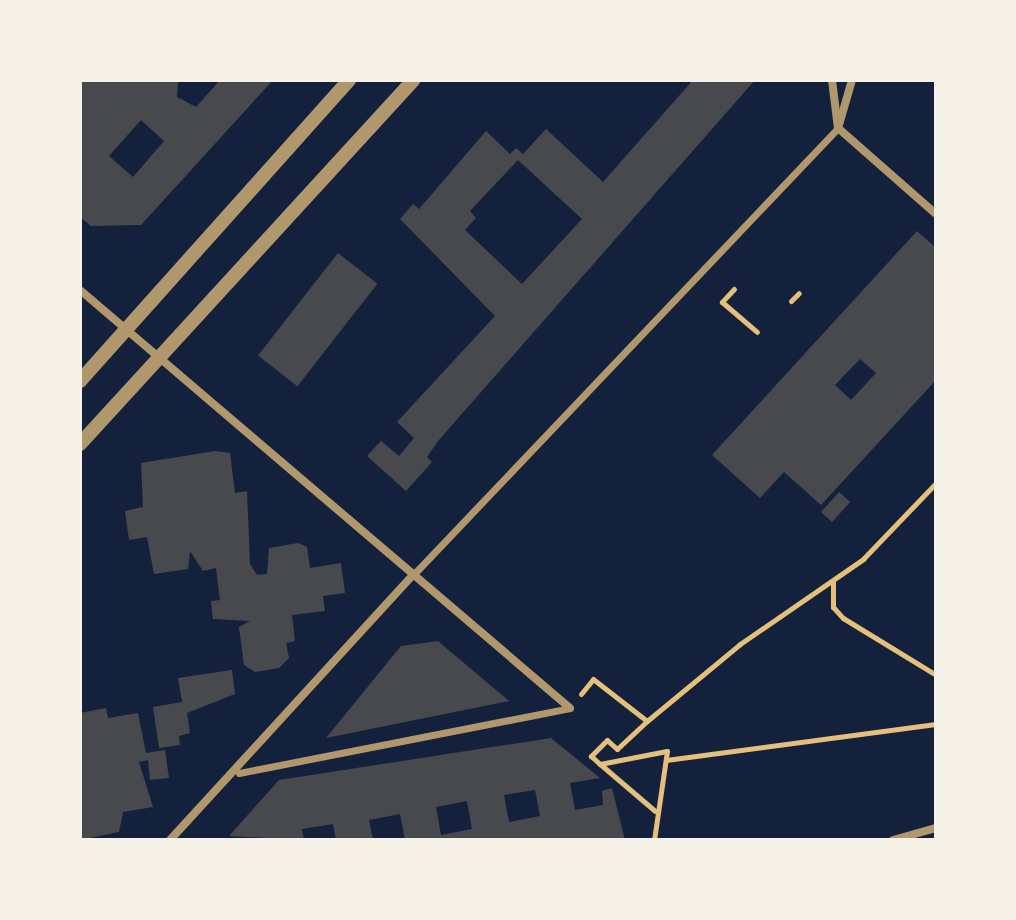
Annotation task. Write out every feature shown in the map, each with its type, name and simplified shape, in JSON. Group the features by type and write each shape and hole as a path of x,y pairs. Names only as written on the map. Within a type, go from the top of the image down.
{"street":[{"path":"80,381 349,80"},
{"path":"80,444 158,355 414,80"},
{"path":"832,80 838,128 936,214"},
{"path":"170,840 239,773 413,575 838,128 852,80"},
{"path":"80,290 570,708"},
{"path":"239,773 570,708"},
{"path":"893,840 936,828"}],"path":[{"path":"734,289 722,302 757,332"},
{"path":"791,301 799,293"},
{"path":"655,812 591,756 607,740 617,749 740,644 833,582 936,483"},
{"path":"833,582 833,607 843,618 936,675"},
{"path":"570,708 593,679 647,721"},
{"path":"666,760 936,724"},
{"path":"600,764 667,751 655,812 654,840"}],"building":[{"path":"80,80 178,80 177,97 196,107 220,80 273,80 141,225 91,226 80,217","holes":["141,120 164,141 133,177 109,156"]},
{"path":"693,80 755,80 438,441 427,457 432,462 406,491 367,456 381,441 399,456 414,438 397,422 495,316 400,219 413,204 419,209 486,131 510,154 516,148 523,154 546,129 603,182","holes":["518,160 582,219 522,284 465,230 476,218 470,211"]},
{"path":"917,231 936,248 936,380 821,505 784,472 760,498 712,455","holes":["860,359 876,373 851,400 835,385"]},
{"path":"338,253 377,284 297,386 258,355"},
{"path":"215,451 230,453 235,493 247,491 250,564 257,575 267,574 269,548 298,543 307,547 310,568 341,563 345,593 323,596 325,611 292,615 295,641 286,643 289,658 279,668 255,672 244,665 239,627 250,621 213,619 211,601 220,600 216,568 203,571 190,551 188,569 154,574 147,537 129,540 125,511 143,507 141,463"},
{"path":"839,492 850,502 832,522 821,512"},
{"path":"438,641 509,701 326,738 401,646"},
{"path":"232,670 235,694 187,713 190,733 179,736 180,745 159,748 153,707 182,702 178,678"},
{"path":"106,708 108,718 138,713 146,753 165,750 169,778 150,780 148,760 139,762 153,807 123,812 119,832 80,840 80,713"},
{"path":"551,738 600,778 570,783 575,810 603,805 602,791 612,788 625,840 405,840 400,814 369,820 373,840 336,840 333,824 302,829 304,840 229,836 279,780","holes":["535,790 540,816 509,822 504,795","467,801 472,829 441,835 436,807"]}]}
